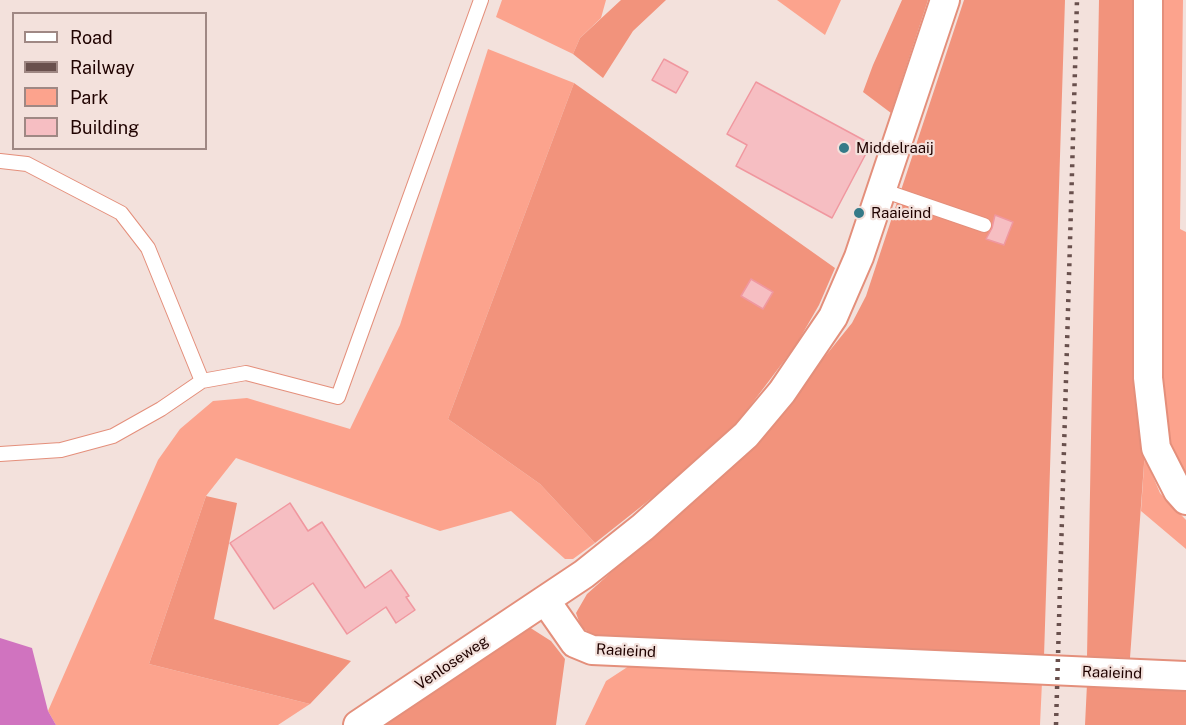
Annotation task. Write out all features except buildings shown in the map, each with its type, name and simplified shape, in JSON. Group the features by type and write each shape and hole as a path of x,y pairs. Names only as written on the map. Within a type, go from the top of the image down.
{"street":[{"path":"545,600 584,574 643,527 746,435 782,392 833,317 859,257 945,0"},
{"path":"1148,0 1148,378 1156,448 1178,491 1186,501"},
{"name":"Raaieind","path":"545,600 575,643 592,650 1186,676"},
{"name":"Venloseweg","path":"358,725 545,600"}],"lane":[{"path":"0,454 61,450 113,436 161,409 202,381 246,373 338,397 481,0"},
{"path":"0,161 27,164 121,213 148,248 202,381"},
{"path":"882,190 984,225"}],"green space":[{"path":"502,0 606,0 601,18 580,38 573,54 496,17"},
{"path":"777,0 841,0 825,35"},
{"path":"1161,0 1183,0 1180,229 1186,232 1186,474 1169,451 1161,430"},
{"path":"488,49 574,83 448,419 540,484 595,543 573,559 565,559 511,511 440,531 236,458 206,496 149,664 310,704 278,725 56,725 48,711 158,460 180,429 213,401 247,398 350,429 400,325"},
{"path":"1145,450 1148,465 1160,493 1186,520 1186,549 1141,511"},
{"path":"629,666 1042,682 1040,725 585,725 606,681"}],"shaded area":[{"path":"621,0 666,0 633,31 603,78 573,54 580,38"},
{"path":"902,0 928,0 891,113 863,92"},
{"path":"964,0 1065,0 1044,656 618,641 593,635 581,627 576,613 587,594 756,442 852,323 866,296"},
{"path":"1099,0 1139,0 1145,450 1130,658 1087,657"},
{"path":"574,83 835,268 819,305 796,345 738,422 686,471 595,543 540,484 448,419"},
{"path":"206,496 237,503 214,619 351,661 310,704 149,664"},
{"path":"529,627 551,641 565,659 556,725 378,725"},
{"path":"0,638 32,648 48,711 56,725 0,725"},
{"path":"1087,684 1186,688 1186,725 1085,725"}],"railway":[{"path":"1056,725 1077,0"}],"place":[{"name":"Middelraaij","path":"844,148"},
{"name":"Raaieind","path":"859,213"}]}
